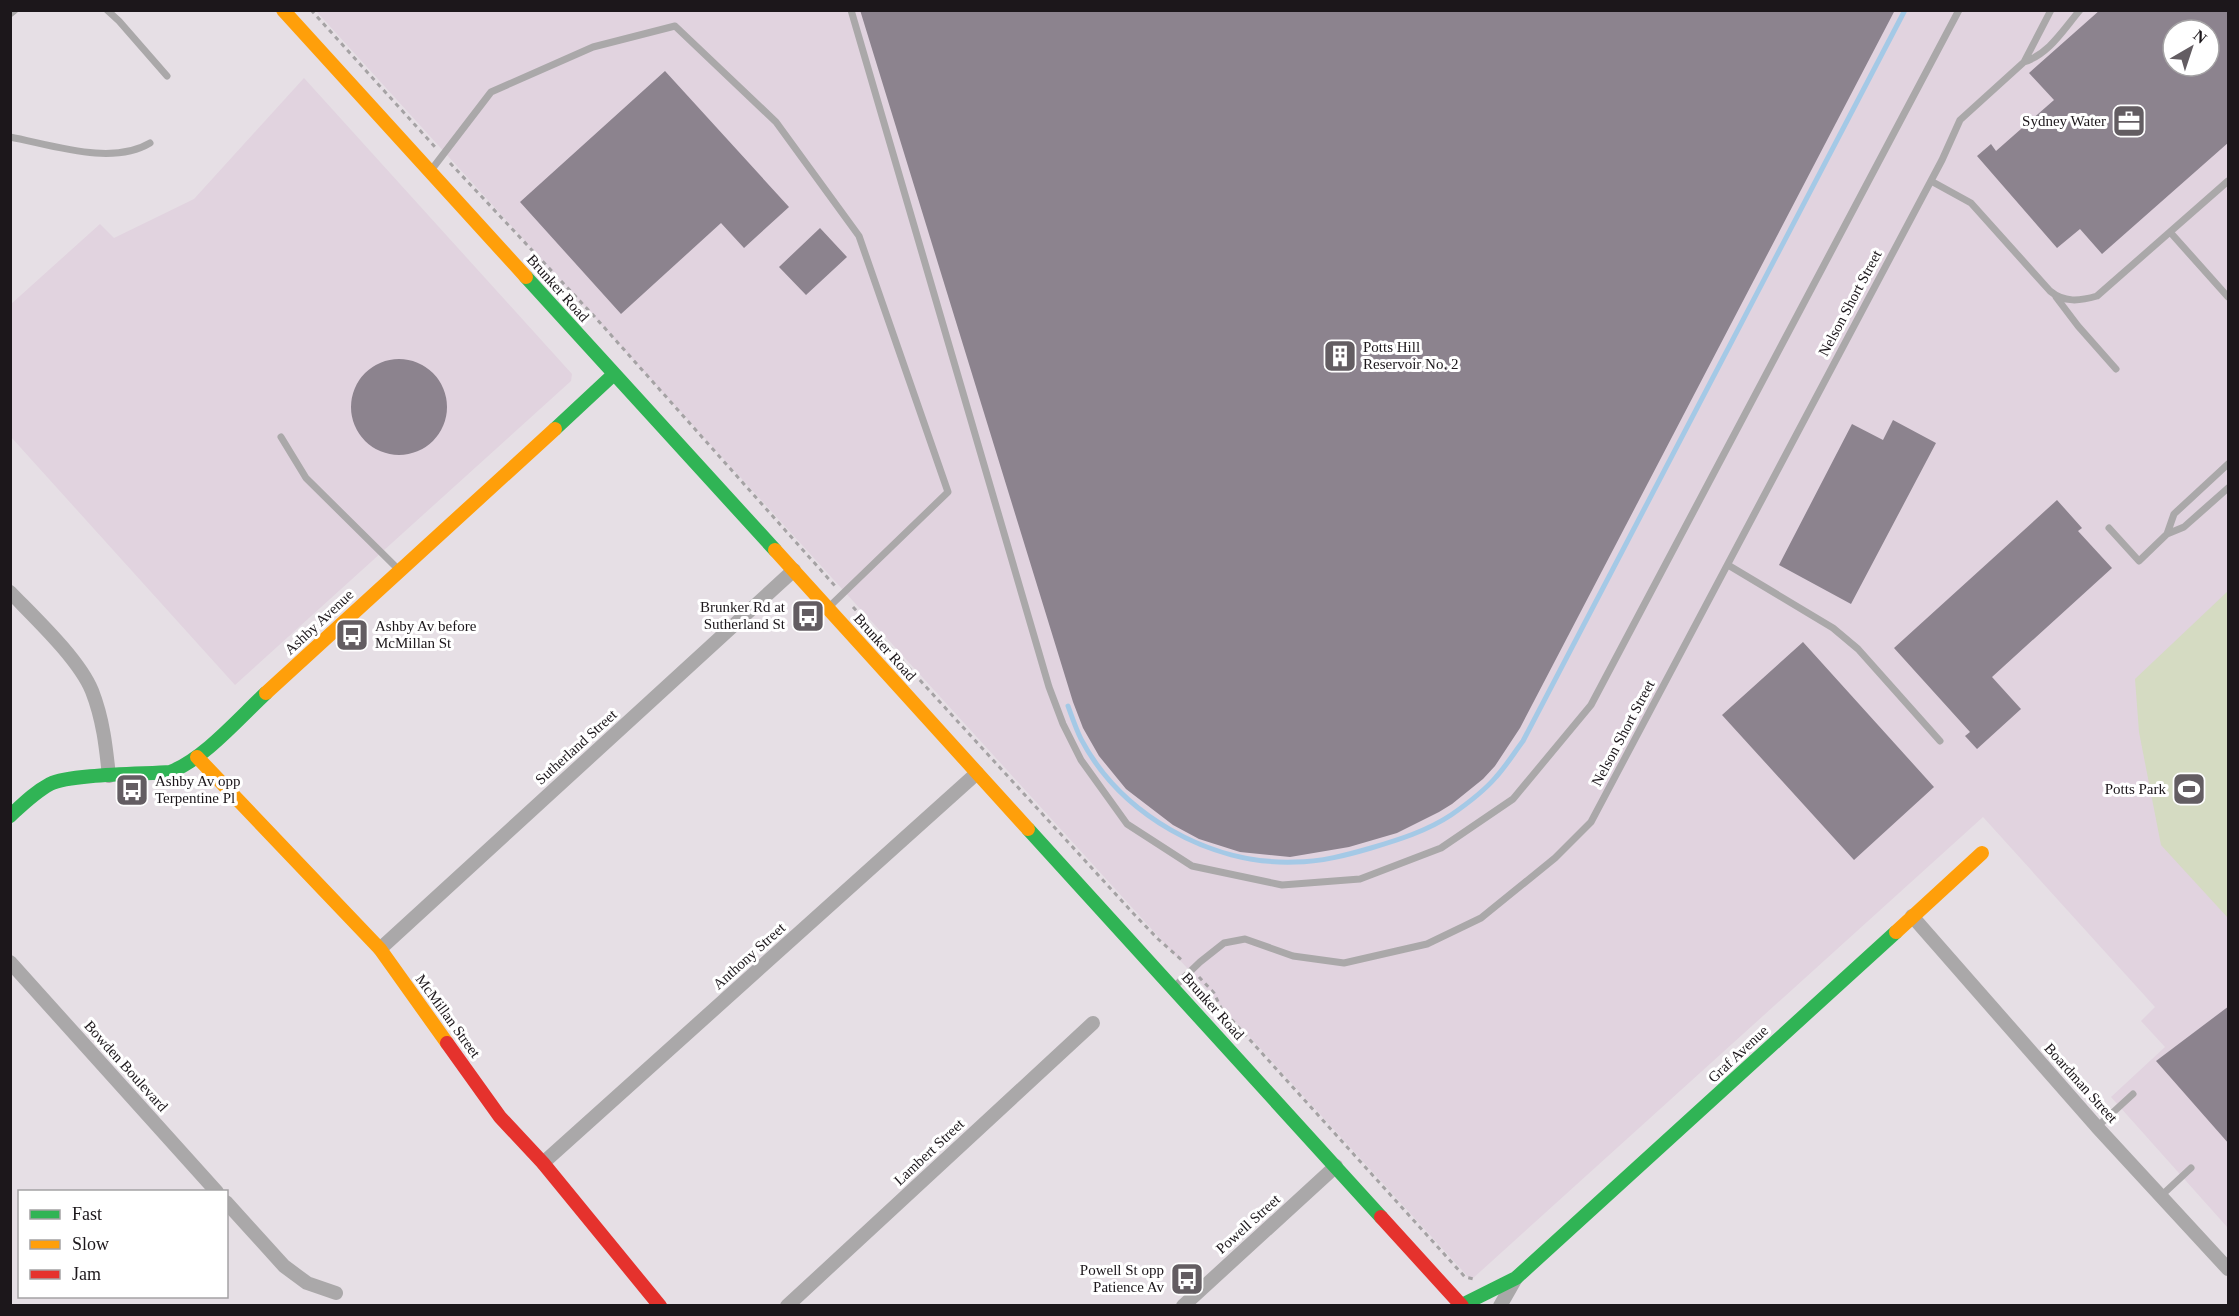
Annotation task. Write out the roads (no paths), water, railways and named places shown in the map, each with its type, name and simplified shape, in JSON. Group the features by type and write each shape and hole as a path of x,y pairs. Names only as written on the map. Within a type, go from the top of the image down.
{"street":[{"name":"Brunker Road","path":"283,10 1462,1305"},
{"name":"Ashby Avenue","path":"10,816 33,795 51,783 70,779 170,772 183,767 197,757 614,374"},
{"name":"Sutherland Street","path":"380,949 794,570"},
{"path":"10,592 66,651 92,689 105,730 109,776"},
{"name":"McMillan Street","path":"197,757 380,949 500,1116 543,1163 645,1299 660,1305"},
{"name":"Anthony Street","path":"543,1163 977,773"},
{"name":"Graf Avenue","path":"1462,1305 1516,1278 1982,853"},
{"name":"Boardman Street","path":"1912,916 2097,1126 2229,1269"},
{"name":"Bowden Boulevard","path":"10,962 216,1190"},
{"name":"Lambert Street","path":"787,1305 1093,1023"},
{"name":"Powell Street","path":"1184,1305 1336,1166"},
{"path":"228,1204 284,1266 307,1283 336,1293"},
{"name":"Graf Avenue","path":"1500,1305 1516,1278"}],"lane":[{"path":"10,14 15,10"},
{"path":"107,10 167,76"},
{"path":"851,10 1049,687 1072,745 1128,824 1192,866 1282,885 1360,879 1441,848 1513,799 1591,705 1959,10"},
{"path":"2024,62 2051,10"},
{"path":"2024,62 2036,58 2051,46 2080,10"},
{"path":"430,171 491,92 593,47 675,26 776,122 859,236 948,492 828,608"},
{"name":"Nelson Short Street","path":"1174,987 1224,943 1245,939 1293,956 1344,963 1427,944 1480,918 1555,858 1591,822 1931,181 1960,120 2024,62"},
{"path":"10,137 104,154 125,152 150,143"},
{"path":"2055,295 2075,301 2097,297 2229,180"},
{"path":"1931,181 1971,203 2055,295 2078,326 2116,369"},
{"path":"2170,232 2229,297"},
{"path":"281,437 306,478 400,570"},
{"path":"2167,534 2174,514 2229,464"},
{"path":"2109,528 2139,561 2167,534 2184,527 2229,488"},
{"path":"1728,565 1833,628 1858,649 1940,741"},
{"path":"2097,1126 2133,1094"},
{"path":"2162,1195 2191,1168"}],"waterway":[{"path":"1068,706 1081,739 1098,766 1119,791 1144,812 1171,830 1231,855 1263,861 1295,862 1343,856 1392,842 1422,830 1442,821 1474,798 1500,773 1523,741 1905,10"}],"place":[{"name":"Sydney Water","path":"2129,121"},
{"name":"Potts Hill Reservoir No. 2","path":"1340,356"},
{"name":"Brunker Rd at Sutherland St","path":"808,616"},
{"name":"Ashby Av before McMillan St","path":"352,635"},
{"name":"Potts Park","path":"2189,789"},
{"name":"Ashby Av opp Terpentine Pl","path":"132,790"},
{"name":"Powell St opp Patience Av","path":"1187,1279"}]}
